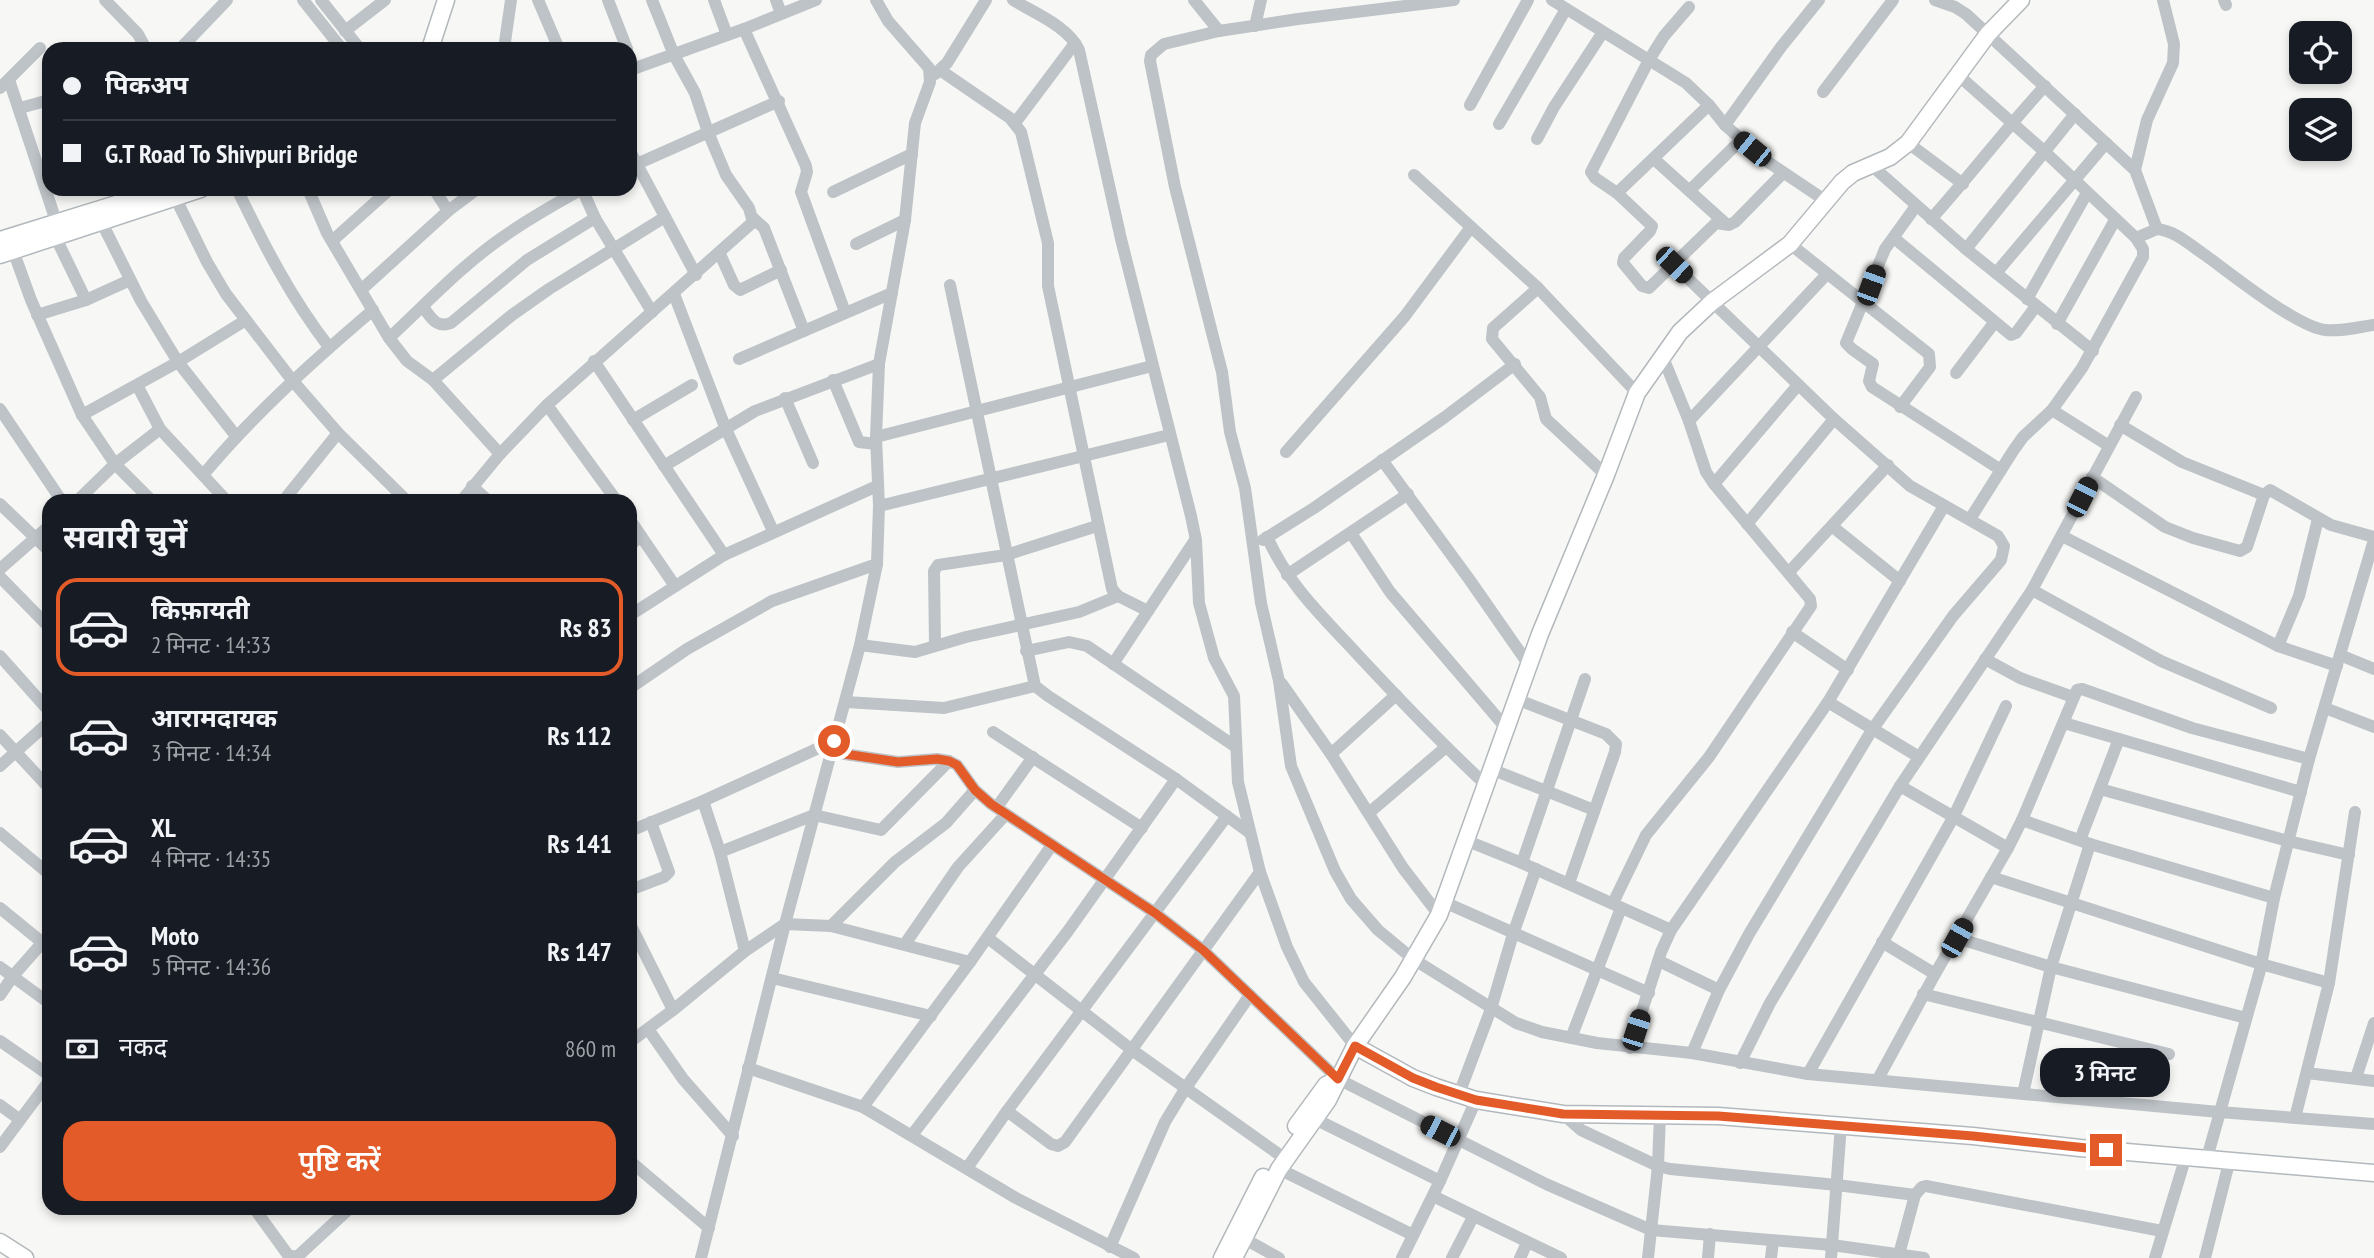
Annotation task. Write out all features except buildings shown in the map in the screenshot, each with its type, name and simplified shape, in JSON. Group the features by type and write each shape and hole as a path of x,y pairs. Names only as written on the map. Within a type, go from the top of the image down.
{"street":[{"path":"105,0 138,34 142,42"},
{"path":"187,42 227,0"},
{"path":"303,0 336,42"},
{"path":"321,0 354,42"},
{"path":"345,31 385,0"},
{"path":"432,42 446,0"},
{"path":"505,42 511,0"},
{"path":"538,0 556,42"},
{"path":"608,0 624,42"},
{"path":"652,0 674,55 695,93 726,175 753,218 764,228 804,331"},
{"path":"714,0 727,35"},
{"path":"776,0 781,13"},
{"path":"637,64 674,55 816,0"},
{"path":"876,0 888,21 929,68 1015,122 1021,132 1048,243 1048,286 1112,589 1118,596 1148,611"},
{"path":"1013,0 1064,32 1075,43 1196,540 1199,603 1214,658 1234,696 1238,782 1260,873 1286,947 1304,982 1355,1046 1413,1078 1476,1100 1563,1114 1660,1114 1841,1125 2186,1156 2208,1154 2230,1159 2374,1173"},
{"path":"1194,0 1219,31"},
{"path":"1255,26 1261,0"},
{"path":"1336,15 1337,0"},
{"path":"1454,0 1219,31 1164,44 1151,55 1150,61 1175,187 1222,372 1230,432 1245,488 1262,612 1279,681 1296,780 1335,871 1351,899 1370,923 1413,959 1491,1009 1528,1028 1571,1038 1630,1048 1692,1054 1808,1074 2374,1124"},
{"path":"1470,105 1528,0"},
{"path":"1552,0 1686,83 1741,140 1783,173 1826,201"},
{"path":"1726,125 1781,47 1819,0"},
{"path":"1823,92 1893,0"},
{"path":"1935,0 1955,7 1988,34 2135,170 2157,229"},
{"path":"1234,1258 1278,1161 1328,1101 1355,1046 1403,977 1442,909 1516,699 1637,393 1680,332 1712,302 1790,244 1848,176 1890,157 1908,144 1988,34 2021,0"},
{"path":"2135,170 2147,120 2173,63 2174,44 2162,0"},
{"path":"701,1258 785,924 860,645 877,564 879,506 876,441 879,364 905,220 915,123 936,73 984,1"},
{"path":"1689,7 1649,60 1591,172 1652,226 1624,258 1624,265 1642,286 1649,288 1711,227 1718,222 1729,225 1735,222 1783,173"},
{"path":"1499,124 1566,9"},
{"path":"744,29 779,101 806,166 807,172 801,192 845,312"},
{"path":"1537,139 1554,107 1603,32"},
{"path":"1015,122 1075,43"},
{"path":"40,48 5,84 20,108 42,182"},
{"path":"1958,75 2136,238 2144,251 2093,351 2052,410 2023,438 1970,519"},
{"path":"1931,219 2045,86"},
{"path":"637,163 779,101"},
{"path":"20,108 42,102"},
{"path":"1617,193 1709,105"},
{"path":"1966,249 2075,114"},
{"path":"1690,190 1741,140"},
{"path":"1908,144 1963,184"},
{"path":"1996,273 2106,144"},
{"path":"833,192 912,154"},
{"path":"1654,159 1725,223"},
{"path":"1871,165 1966,249 2093,351"},
{"path":"637,172 696,275"},
{"path":"1414,175 1538,288 1637,393"},
{"path":"1894,238 1994,323 2014,335 2087,193"},
{"path":"46,196 56,229 86,300"},
{"path":"138,196 5,246 82,415 115,464 145,494"},
{"path":"56,229 101,221 181,196"},
{"path":"240,196 280,276 302,312 329,347"},
{"path":"312,196 332,242 389,338 407,361 433,380 500,454"},
{"path":"332,242 382,196"},
{"path":"438,196 448,211"},
{"path":"361,290 468,196"},
{"path":"389,338 462,270 502,238 541,211 569,196"},
{"path":"585,196 595,218 652,312"},
{"path":"175,198 226,294 292,380 338,433 400,494"},
{"path":"1916,206 1882,256 1846,343 1873,363 1869,381 1872,387 2001,470"},
{"path":"433,380 512,315 665,217"},
{"path":"423,307 436,323 442,326 450,323 527,260 595,218"},
{"path":"466,494 547,405 751,226 753,218"},
{"path":"856,244 905,220"},
{"path":"2057,324 2115,220"},
{"path":"101,221 130,280 178,362 236,436"},
{"path":"1286,452 1405,316 1471,228"},
{"path":"2136,238 2157,229 2177,236 2247,286 2304,322 2325,330 2374,326"},
{"path":"1790,244 1930,357 1928,370 1900,407"},
{"path":"720,254 734,285 740,290 781,270"},
{"path":"1674,265 1834,419 1910,486 1998,536 2004,546 2001,559 1953,616 1872,730 1789,865 1719,989 1692,1054"},
{"path":"1689,421 1828,274"},
{"path":"37,315 86,300 130,280"},
{"path":"950,285 1035,686 1176,779 1250,833"},
{"path":"1538,288 1492,331 1494,342 1540,397 1546,419 1606,475"},
{"path":"738,359 892,293"},
{"path":"674,295 725,427 773,531"},
{"path":"203,475 236,436 292,380 373,310"},
{"path":"82,415 178,362 246,320"},
{"path":"1956,373 1994,323"},
{"path":"1571,1038 1617,906 1646,835 1709,757 1811,602 1706,472 1662,355"},
{"path":"594,361 724,555"},
{"path":"664,466 755,411 879,364"},
{"path":"1253,545 1445,417 1515,364"},
{"path":"833,380 859,442 876,441 975,411 1152,366"},
{"path":"136,385 160,429 220,494"},
{"path":"1714,484 1798,385"},
{"path":"633,420 692,386"},
{"path":"1740,1063 1770,1003 1900,786 2032,590 2136,397"},
{"path":"785,398 813,463"},
{"path":"547,405 612,494"},
{"path":"0,410 57,494"},
{"path":"2052,410 2109,446"},
{"path":"1747,524 1834,419"},
{"path":"2120,425 2182,462 2264,495"},
{"path":"84,494 115,464 160,429"},
{"path":"295,494 338,433"},
{"path":"879,506 1169,435"},
{"path":"1382,460 1529,665"},
{"path":"1789,572 1888,465"},
{"path":"2092,477 2165,527 2240,551 2247,547 2264,495 2270,490 2318,519 2374,539 2309,759 2274,898 2261,964 2208,1154"},
{"path":"472,486 481,494"},
{"path":"637,611 724,555 877,486"},
{"path":"1287,575 1408,494"},
{"path":"0,504 42,544"},
{"path":"1630,1048 1671,930 1828,702 1944,506"},
{"path":"2278,646 2299,596 2318,519"},
{"path":"935,645 936,568 943,564 1006,555 1097,526"},
{"path":"1833,527 1900,582"},
{"path":"637,530 675,586"},
{"path":"0,569 42,532"},
{"path":"1351,533 1390,592 1506,728"},
{"path":"637,539 641,536"},
{"path":"2062,536 2278,646 2374,669"},
{"path":"1267,537 1296,588 1446,747 1488,777 1594,810"},
{"path":"1114,664 1196,540"},
{"path":"637,683 687,649 772,601 877,564"},
{"path":"0,577 42,620"},
{"path":"2032,590 2161,661 2271,708"},
{"path":"860,645 915,652 1079,612 1118,596"},
{"path":"1792,632 1848,670"},
{"path":"1026,651 1069,642 1087,646 1236,747"},
{"path":"0,656 42,703"},
{"path":"1985,659 2020,678 2073,697"},
{"path":"1522,863 1585,679"},
{"path":"1279,681 1370,812 1403,868 1442,909 1513,934 1648,993"},
{"path":"845,702 944,708 1035,686"},
{"path":"1878,1079 1923,994 2008,848 2076,691 2082,689 2192,728 2309,759"},
{"path":"1331,754 1396,695"},
{"path":"1516,699 1606,734 1616,744 1569,883"},
{"path":"1828,702 1919,757"},
{"path":"1808,1074 1953,818 2006,706"},
{"path":"2325,708 2374,727"},
{"path":"2064,723 2301,792"},
{"path":"0,766 42,729"},
{"path":"993,732 1142,828"},
{"path":"0,735 42,780"},
{"path":"2023,1094 2051,967 2100,789 2119,739"},
{"path":"637,828 833,746 898,762 937,759 949,761 957,765 975,790 1001,811 1155,913 1203,950 1338,1079 1546,1184 1651,1230 1773,1241 1831,1252 1924,1258"},
{"path":"1370,812 1446,747"},
{"path":"905,944 1001,811 1032,757"},
{"path":"720,852 814,816 881,830 949,761"},
{"path":"912,1135 1034,975 1176,779"},
{"path":"1900,786 2008,848"},
{"path":"2100,789 2349,855"},
{"path":"831,926 887,870 946,823 975,790"},
{"path":"703,801 720,852 745,951"},
{"path":"2295,1118 2329,983 2355,812"},
{"path":"967,1168 1227,816"},
{"path":"2022,820 2085,842 2274,898"},
{"path":"637,887 664,877 668,872 651,822"},
{"path":"0,833 42,868"},
{"path":"1465,840 1569,883 1671,930"},
{"path":"863,1107 1052,845"},
{"path":"1459,1094 1491,1009 1536,869"},
{"path":"1007,1111 1051,1144 1058,1146 1067,1139 1260,873"},
{"path":"1991,877 2069,904 2329,983"},
{"path":"0,908 42,943"},
{"path":"637,1037 745,951 785,924 831,926 970,962"},
{"path":"988,937 1081,1012 1278,1161 1413,1235"},
{"path":"637,938 673,1010"},
{"path":"1957,938 2051,967 2246,1018"},
{"path":"1882,942 1935,974"},
{"path":"0,995 13,976 42,948"},
{"path":"1659,961 1719,989"},
{"path":"0,967 42,998"},
{"path":"772,978 931,1016"},
{"path":"1923,994 2169,1054"},
{"path":"1110,1247 1165,1122 1250,995"},
{"path":"2356,1078 2374,1023"},
{"path":"648,1029 683,1079 733,1136"},
{"path":"0,1041 42,1073"},
{"path":"748,1068 863,1107 1057,1221 1134,1258"},
{"path":"2306,1073 2374,1081"},
{"path":"1222,1258 1249,1203 1319,1094 1326,1085 1338,1079"},
{"path":"0,1147 42,1088"},
{"path":"1402,1258 1460,1141 1476,1100"},
{"path":"0,1105 19,1119"},
{"path":"1563,1114 1581,1130 1658,1166 1679,1171 1838,1185 1915,1195"},
{"path":"1648,1258 1658,1166 1660,1114"},
{"path":"1314,1119 1440,1181"},
{"path":"1831,1252 1841,1125"},
{"path":"2155,1258 2186,1156"},
{"path":"2204,1258 2230,1159"},
{"path":"637,1167 709,1228"},
{"path":"1898,1256 1915,1195 1922,1187 1932,1186 2162,1231"},
{"path":"1433,1196 1561,1258"},
{"path":"259,1215 292,1257 300,1255 343,1215"},
{"path":"1452,1258 1473,1217"},
{"path":"1708,1258 1710,1234"},
{"path":"1243,1238 1272,1256"},
{"path":"1771,1258 1773,1241"},
{"path":"0,1242 25,1258"},
{"path":"1520,1258 1527,1242"}],"route":[{"path":"834,741 831,752 898,762 937,759 957,765 975,790 991,804 1155,913 1203,950 1338,1079 1355,1046 1413,1078 1436,1087 1476,1100 1563,1114 1718,1116 1973,1136 2106,1150"}]}
